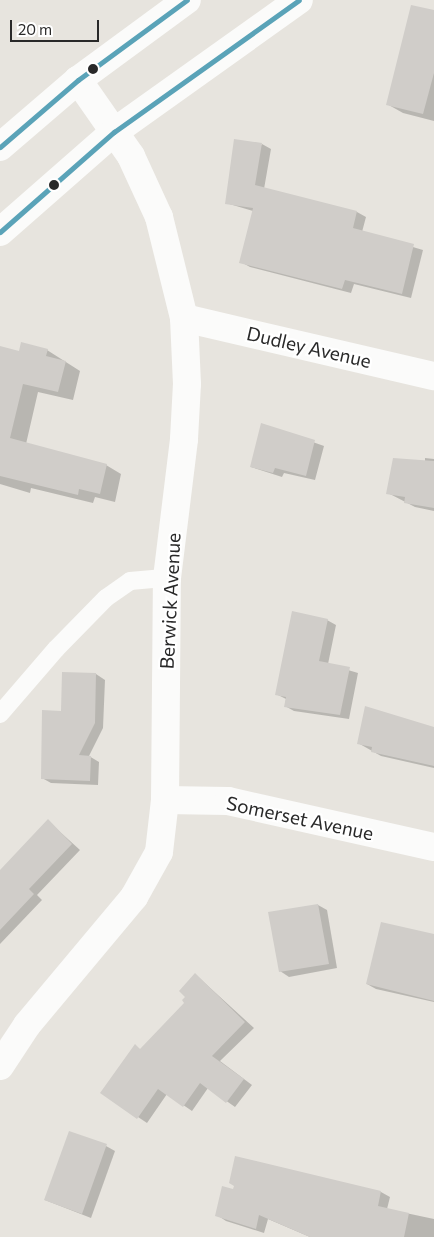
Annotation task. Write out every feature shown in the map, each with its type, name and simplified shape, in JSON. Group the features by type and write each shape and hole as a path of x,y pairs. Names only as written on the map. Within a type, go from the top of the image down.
{"street":[{"path":"0,147 78,80 186,0"},
{"path":"0,232 114,132 299,0"},
{"name":"Berwick Avenue","path":"0,1066 33,1018 134,897 159,852 165,800 167,578 184,439 186,384 184,318 158,217 132,156 78,80"},
{"name":"Dudley Avenue","path":"184,318 434,376"},
{"name":"Somerset Avenue","path":"165,800 228,801 434,847"}],"lane":[{"path":"0,714 56,649 106,598 130,581 167,578"}],"building":[{"path":"411,5 434,10 434,73 423,114 386,105"},
{"path":"234,139 262,143 255,185 357,211 353,228 414,244 402,294 345,280 342,289 239,263 253,208 225,204"},
{"path":"21,342 48,349 46,356 66,361 58,392 23,384 10,438 107,464 100,494 79,489 78,495 0,476 0,346 19,351"},
{"path":"261,423 315,440 306,476 275,468 273,473 250,467"},
{"path":"393,458 434,461 434,508 404,503 405,497 386,494"},
{"path":"292,611 328,619 319,661 350,667 340,715 284,707 286,697 275,695"},
{"path":"62,672 96,673 95,723 79,755 91,756 90,781 41,779 42,710 61,711"},
{"path":"365,706 434,727 434,766 371,752 372,747 357,744"},
{"path":"48,819 72,844 29,889 34,894 0,930 0,870"},
{"path":"318,904 329,964 279,972 268,912"},
{"path":"381,922 434,934 434,1001 366,984"},
{"path":"195,973 245,1022 212,1056 244,1079 226,1103 200,1083 183,1107 158,1089 137,1119 100,1093 135,1044 140,1049 184,1003 182,1000 185,997 179,991"},
{"path":"69,1131 107,1144 82,1214 44,1200"},
{"path":"235,1156 381,1191 378,1206 409,1213 404,1237 310,1237 259,1215 256,1229 215,1216 222,1186 233,1189 234,1186 229,1183"}],"transit line":[{"path":"0,147 78,80 187,0"},
{"path":"0,232 114,132 299,0"}]}
